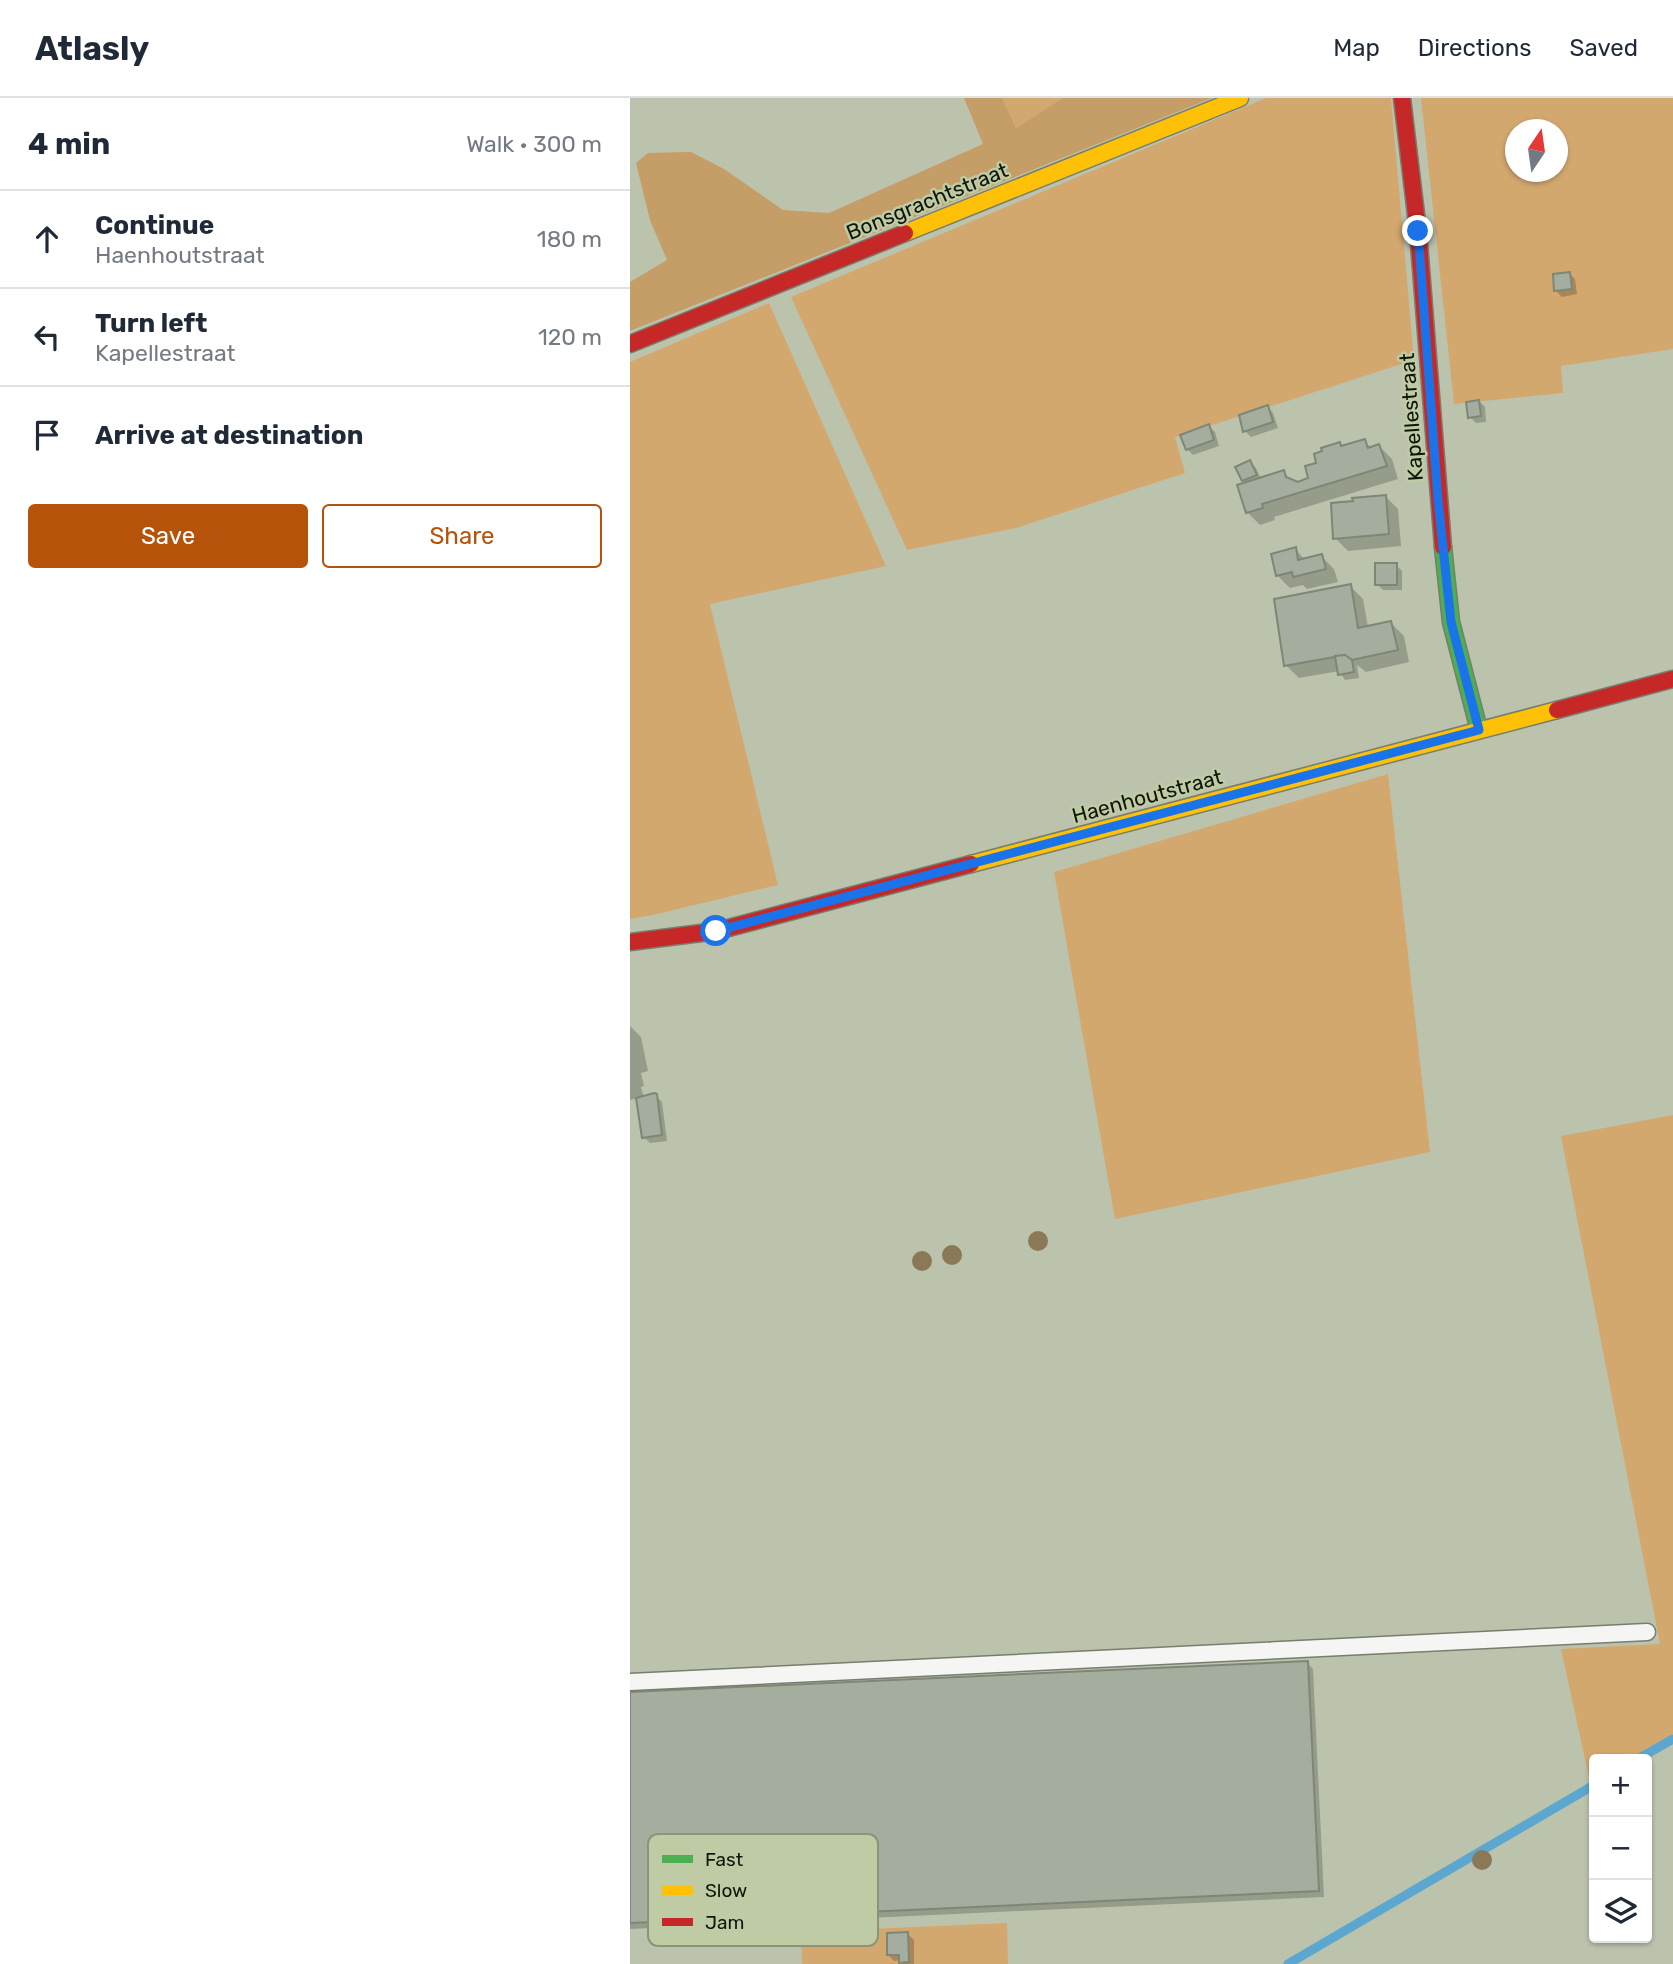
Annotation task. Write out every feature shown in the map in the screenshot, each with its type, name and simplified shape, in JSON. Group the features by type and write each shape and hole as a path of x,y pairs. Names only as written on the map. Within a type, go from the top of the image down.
{"street":[{"name":"Bonsgrachtstraat","path":"630,344 1240,98"},
{"name":"Kapellestraat","path":"1402,98 1418,231 1438,500 1451,622 1479,730"},
{"name":"Haenhoutstraat","path":"630,942 716,931 1673,678"}],"lane":[{"path":"630,1682 1647,1632"}],"shaded area":[{"path":"964,98 1002,98 1016,128 1063,98 1212,98 630,331 630,282 667,260 650,220 636,163 648,153 691,152 724,169 783,210 829,213 983,144"},
{"path":"1002,98 1063,98 1016,128"},
{"path":"1266,98 1391,98 1414,360 1175,437 1185,473 1016,528 907,550 791,297"},
{"path":"1421,98 1673,98 1673,349 1561,366 1563,393 1454,404"},
{"path":"769,303 886,566 710,604 778,885 630,919 630,362"},
{"path":"1388,774 1430,1152 1115,1219 1054,872"},
{"path":"1673,1115 1673,1734 1639,1754 1589,1754 1589,1777 1561,1649 1660,1644 1561,1136"},
{"path":"1007,1923 1008,1964 802,1964 801,1946 878,1946 878,1929"}],"building":[{"path":"1570,272 1572,289 1554,291 1553,274"},
{"path":"1479,400 1481,416 1468,418 1466,402"},
{"path":"1268,405 1273,422 1243,432 1239,415"},
{"path":"1209,424 1214,440 1186,450 1180,435"},
{"path":"1365,439 1368,448 1379,444 1387,466 1262,504 1263,508 1246,513 1237,485 1284,470 1286,477 1298,482 1308,478 1305,466 1316,463 1314,454 1322,451 1321,448"},
{"path":"1250,460 1257,475 1242,481 1235,467"},
{"path":"1386,495 1389,534 1333,539 1331,503"},
{"path":"1296,547 1298,560 1322,554 1326,569 1293,577 1292,572 1276,576 1271,554"},
{"path":"1375,563 1397,563 1397,585 1375,585"},
{"path":"1351,584 1358,628 1391,621 1398,650 1352,660 1345,655 1284,666 1274,599"},
{"path":"1345,655 1352,660 1354,672 1338,675 1335,656"},
{"path":"657,1094 662,1135 642,1138 636,1098"},
{"path":"1308,1661 1319,1891 878,1911 878,1834 648,1834 648,1922 630,1923 630,1692"},
{"path":"908,1932 909,1962 899,1963 899,1955 887,1955 887,1933"}],"waterway":[{"path":"1647,1754 1673,1739"},
{"path":"1288,1964 1589,1788"}],"traffic: fast":[{"path":"1443,547 1451,622 1479,730"}],"traffic: slow":[{"path":"905,233 1240,98"},
{"path":"971,864 1557,710"}],"traffic: jam":[{"path":"1402,98 1418,231 1443,547"},
{"path":"630,344 905,233"},
{"path":"1557,710 1673,679"},
{"path":"630,942 717,931 971,864"}],"route":[{"path":"716,931 1479,730 1451,622 1438,500 1418,231"}]}
